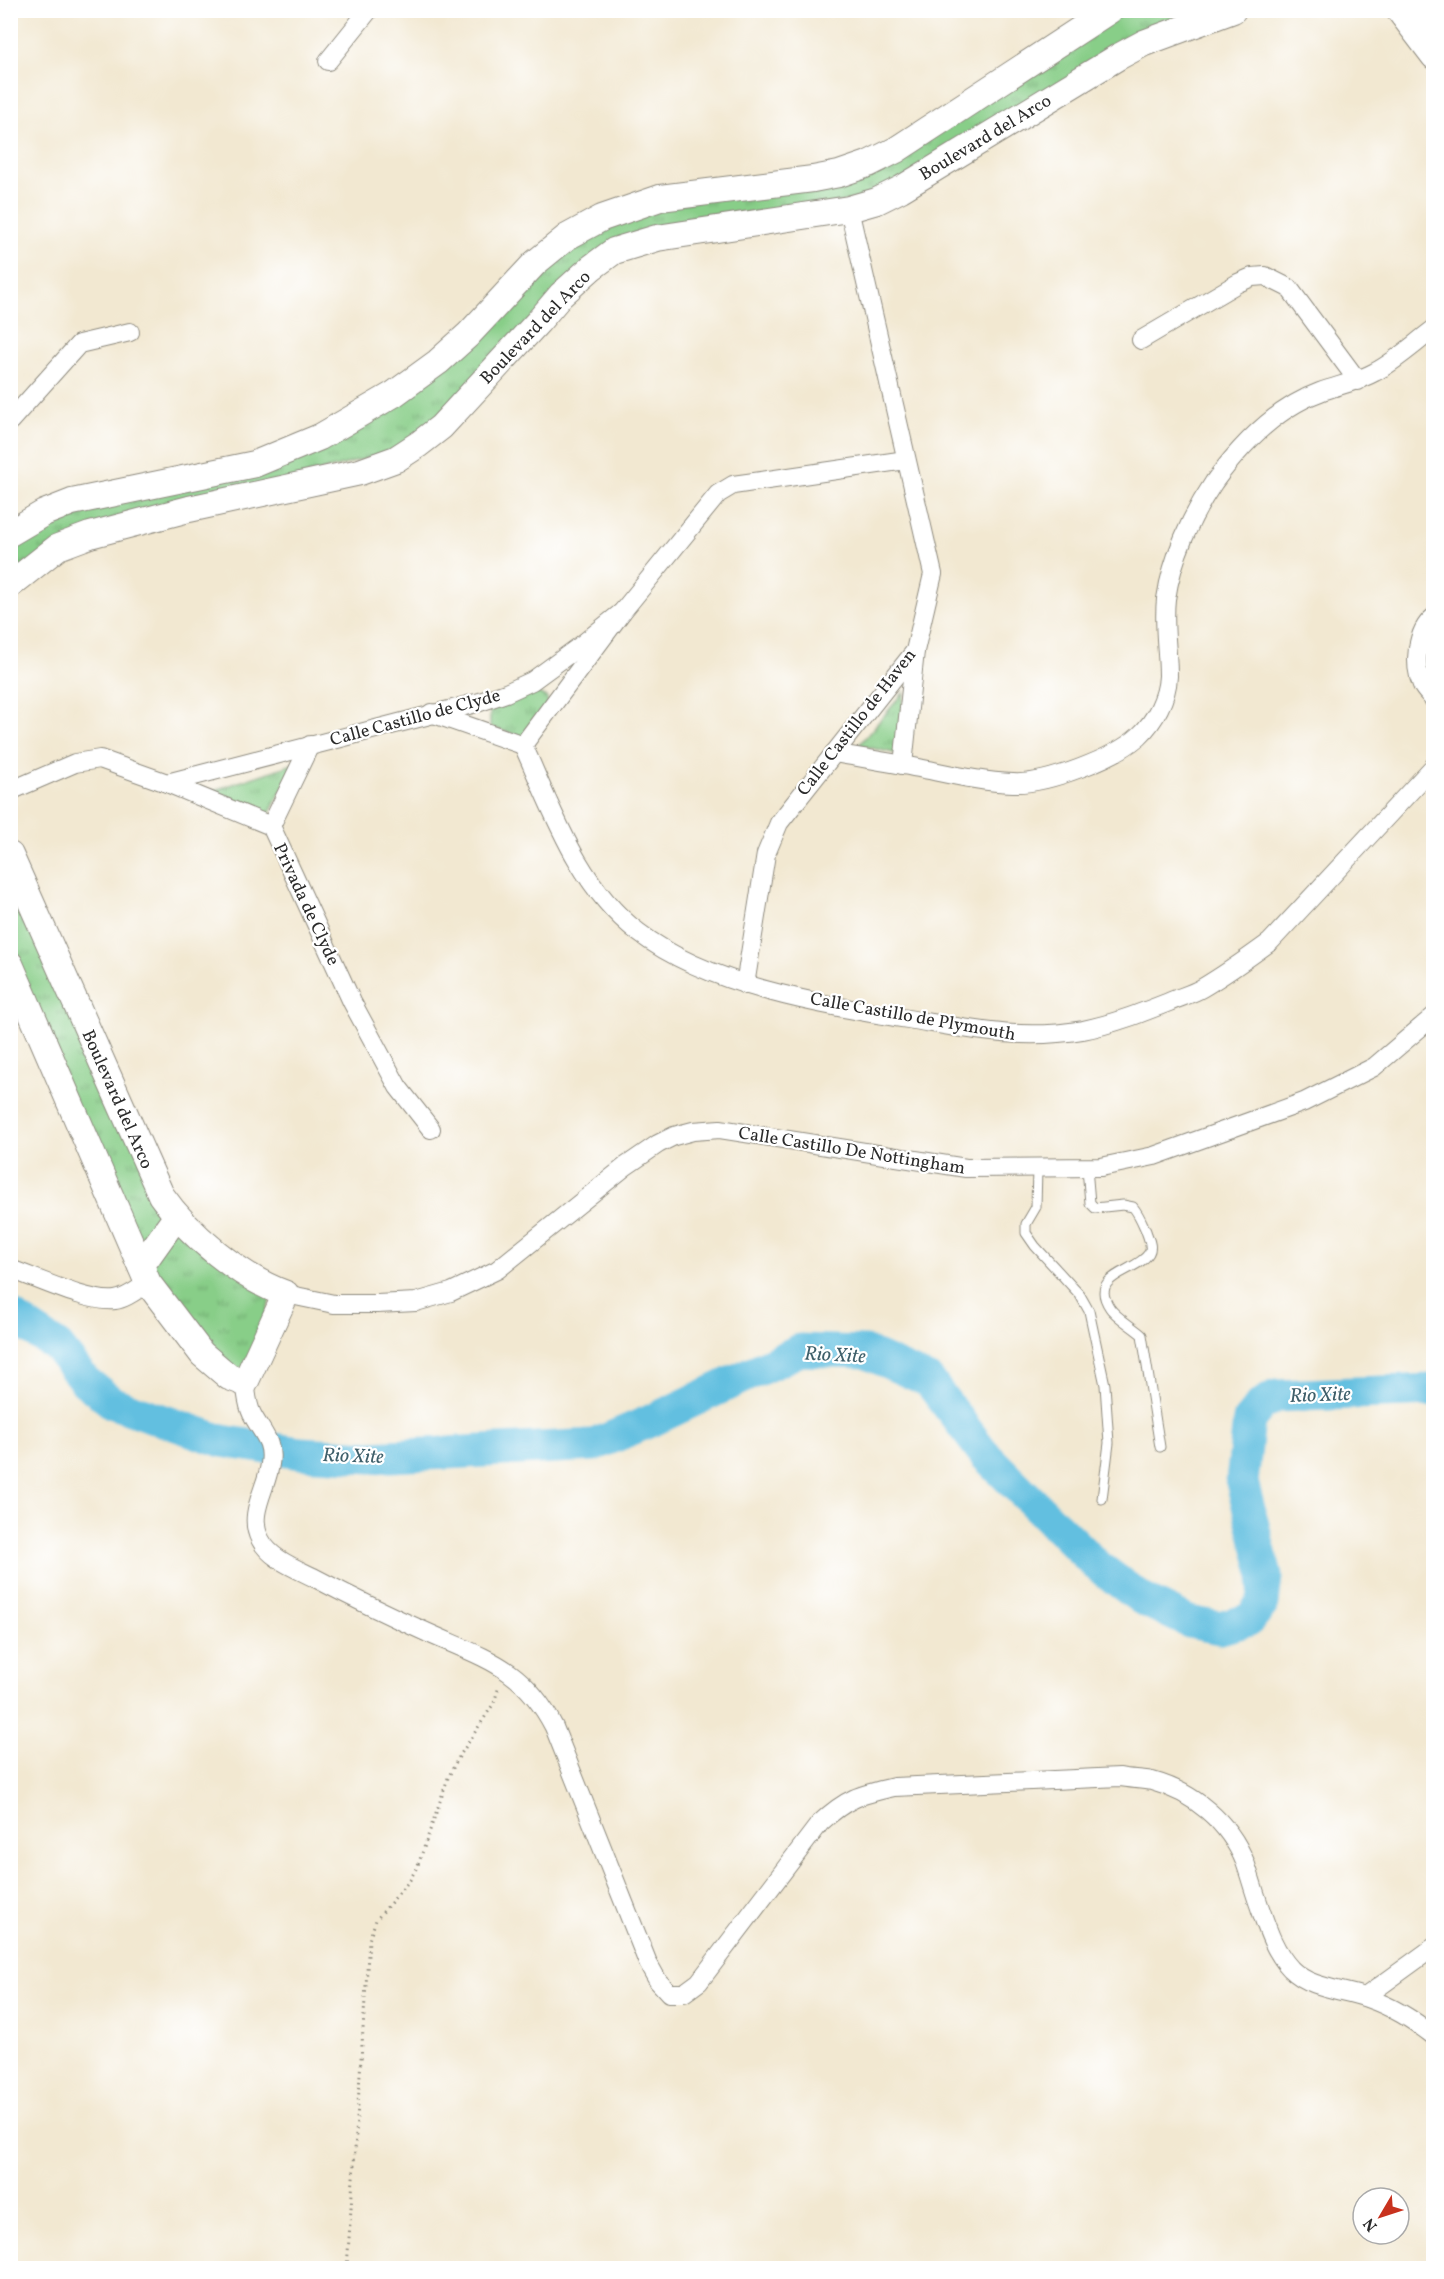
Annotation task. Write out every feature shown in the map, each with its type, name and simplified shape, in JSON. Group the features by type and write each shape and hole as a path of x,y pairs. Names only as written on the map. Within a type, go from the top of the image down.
{"street":[{"path":"328,61 369,10"},
{"name":"Boulevard del Arco","path":"10,533 44,513 72,502 255,464 320,437 384,400 438,362 468,335 535,263 567,237 602,218 660,198 813,179 839,174 868,164 896,150 1110,10"},
{"name":"Boulevard del Arco","path":"10,585 58,547 90,535 199,506 360,472 396,459 441,427 561,294 614,252 657,238 849,209 877,201 901,189 1144,43 1233,10"},
{"path":"1400,10 1434,56"},
{"path":"1413,10 1420,14 1434,14"},
{"path":"849,209 848,196 851,189 889,173 904,161 923,132"},
{"name":"Calle Castillo de Haven","path":"849,209 933,574 915,651 903,765"},
{"path":"1141,340 1238,283 1252,277 1265,276 1294,293 1358,381"},
{"path":"834,753 956,776 1014,783 1054,777 1119,750 1139,736 1156,716 1163,701 1168,677 1165,643 1166,599 1177,557 1191,521 1233,457 1275,417 1293,405 1318,393 1358,381 1378,371 1434,329"},
{"path":"10,421 79,344 130,332"},
{"name":"Calle Castillo de Clyde","path":"167,783 480,702 506,693 532,681 622,612 718,494 733,485 906,460"},
{"path":"431,713 523,745 622,612"},
{"path":"1434,617 1428,621 1418,643 1417,662 1422,684 1434,700"},
{"name":"Calle Castillo de Haven","path":"745,985 766,854 779,823 915,651"},
{"name":"Privada de Clyde","path":"271,826 310,745"},
{"name":"Calle Castillo de Plymouth","path":"523,745 579,865 609,905 638,932 674,955 745,985 868,1012 1002,1035 1064,1033 1108,1024 1200,989 1242,963 1270,942 1434,766"},
{"name":"Privada de Clyde","path":"10,791 75,763 100,759 167,783 271,826 352,1002 398,1087 431,1130"},
{"name":"Boulevard del Arco","path":"10,855 161,1195 176,1217 189,1229 258,1282 286,1294"},
{"path":"10,964 145,1275 172,1316 202,1354 229,1377 245,1383"},
{"name":"Calle Castillo De Nottingham","path":"286,1294 334,1304 377,1304 416,1302 451,1292 497,1270 626,1166 658,1144 674,1136 693,1131 720,1129 966,1168 1087,1168 1154,1156 1304,1102 1374,1067 1434,1016"},
{"path":"10,1269 91,1298 117,1300 145,1275 176,1217"},
{"path":"286,1294 245,1383 252,1414 265,1433 271,1451 268,1474 260,1498 256,1526 258,1537 273,1555 348,1595 429,1633 474,1651 502,1666 525,1684 543,1705 554,1727 648,1963 658,1981 669,1993 684,1994 699,1982 820,1823 840,1804 867,1793 894,1787 1120,1778 1151,1781 1181,1792 1209,1811 1229,1832 1244,1861 1278,1954 1293,1971 1314,1984 1365,1997 1406,2014 1434,2036"},
{"path":"1365,1997 1434,1947"}],"lane":[{"path":"1036,1168 1036,1207 1026,1224 1026,1233 1080,1295 1089,1311 1105,1384 1109,1443 1102,1499"},
{"path":"1087,1168 1090,1203 1095,1208 1133,1206 1140,1215 1151,1245 1150,1252 1140,1261 1106,1284 1104,1296 1111,1310 1142,1335 1160,1446"}],"path":[{"path":"346,2268 369,1940 376,1920 410,1880 418,1865 448,1778 494,1703 502,1666"}],"green space":[{"path":"1110,11 1233,11 1144,43 901,189 614,251 419,444 90,535 11,585 11,533 19,526 255,464 354,419 602,218 840,174"},
{"path":"1433,617 1433,700 1422,684 1428,621"},
{"path":"531,689 546,697 549,704 524,737 490,727 490,706"},
{"path":"904,692 898,754 859,745"},
{"path":"296,763 268,816 209,792"},
{"path":"10,855 161,1195 273,1290 245,1383 172,1316 11,964"}],"waterway":[{"name":"Rio Xite","path":"10,1315 58,1347 85,1381 113,1403 222,1441 300,1453 371,1457 594,1445 655,1419 800,1350 865,1352 929,1381 986,1456 1095,1564 1142,1599 1189,1622 1220,1628 1249,1620 1263,1603 1266,1576 1242,1482 1249,1420 1261,1405 1276,1396 1434,1390"}]}
